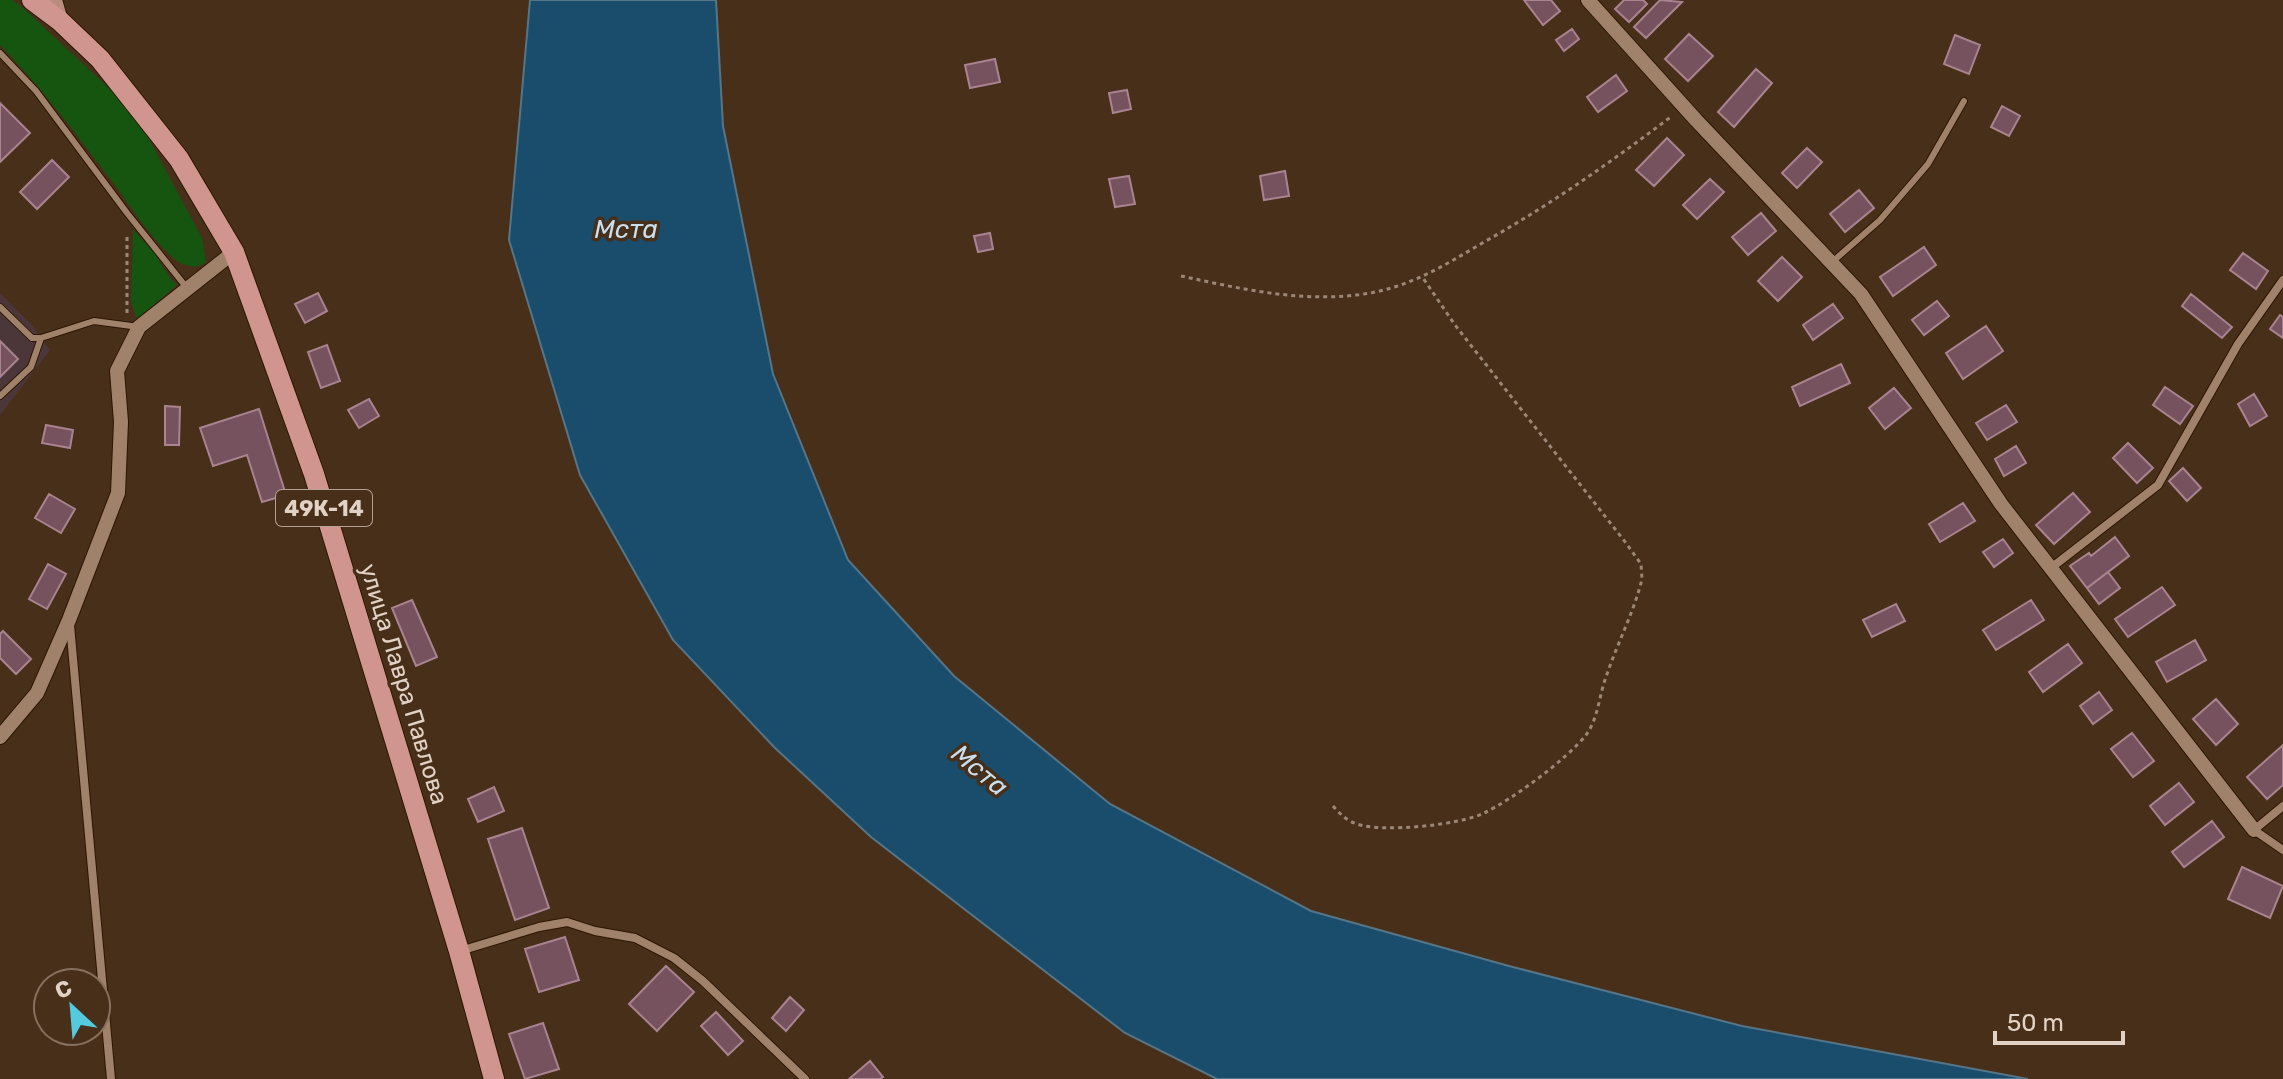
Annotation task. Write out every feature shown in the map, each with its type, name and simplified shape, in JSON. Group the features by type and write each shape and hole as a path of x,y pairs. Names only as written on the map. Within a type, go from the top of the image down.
{"main road":[{"name":"улица Лавра Павлова","path":"32,0 60,21 100,59 179,159 234,252 314,474 459,951 494,1079"},
{"path":"54,0 60,21"}],"street":[{"path":"1588,0 1684,107 1861,294 2001,504 2254,830 2283,850"},
{"path":"0,737 37,693 118,493 121,422 117,371 139,327 234,252"},
{"path":"2051,568 2158,485 2238,344 2283,280"},
{"path":"69,620 111,1079"},
{"path":"2254,830 2283,806"},
{"path":"459,951 539,927 567,922 635,938 674,958 693,973 805,1079"}],"lane":[{"path":"0,53 36,91 188,289"},
{"path":"1831,263 1880,220 1918,175 1964,101"},
{"path":"0,307 32,338 94,321 139,327"},
{"path":"0,396 31,367 41,338"}],"path":[{"path":"1181,276 1314,298 1357,295 1405,286 1511,227 1607,165 1684,107"},
{"path":"127,213 127,318 139,327"},
{"path":"1333,806 1355,824 1373,828 1416,826 1459,821 1484,813 1518,792 1562,757 1593,725 1604,682 1642,579 1641,564 1626,543 1455,325 1423,278"}],"shaded area":[{"path":"0,293 31,324 50,350 0,415"}],"green space":[{"path":"0,0 12,0 22,7 112,91 142,126 202,238 206,262 195,266 184,265 160,245 59,113 0,45"},
{"path":"133,229 177,285 137,319 131,301"}],"water":[{"name":"Мста","path":"530,0 716,0 723,126 773,374 848,560 954,676 1110,804 1311,911 1742,1026 2028,1079 1217,1079 1125,1033 871,837 775,748 673,640 580,475 509,240"}],"building":[{"path":"1524,0 1551,0 1560,11 1543,25"},
{"path":"1624,0 1643,0 1647,4 1629,22 1615,9"},
{"path":"1660,0 1682,2 1646,38 1634,27"},
{"path":"1572,29 1579,39 1564,51 1556,40"},
{"path":"1689,34 1713,56 1688,81 1665,59"},
{"path":"1955,35 1980,45 1969,74 1944,64"},
{"path":"995,59 1000,82 970,88 965,65"},
{"path":"1756,69 1772,83 1734,127 1718,112"},
{"path":"1616,75 1627,91 1598,112 1587,97"},
{"path":"1127,90 1131,109 1113,113 1109,93"},
{"path":"0,103 30,133 0,162"},
{"path":"2002,106 2020,116 2009,136 1991,127"},
{"path":"1667,138 1684,155 1654,186 1636,170"},
{"path":"1807,148 1822,162 1797,188 1782,173"},
{"path":"52,160 69,177 37,209 20,192"},
{"path":"1285,171 1289,196 1264,200 1260,176"},
{"path":"1129,176 1135,204 1115,207 1109,179"},
{"path":"1710,179 1724,192 1697,219 1683,205"},
{"path":"1859,190 1874,208 1845,232 1830,214"},
{"path":"1761,213 1776,231 1748,255 1732,237"},
{"path":"990,233 993,249 978,252 974,236"},
{"path":"1924,247 1936,265 1893,296 1880,277"},
{"path":"2243,253 2268,271 2256,289 2230,270"},
{"path":"1782,257 1802,277 1778,301 1758,281"},
{"path":"318,293 327,311 305,323 295,304"},
{"path":"2191,294 2232,327 2222,338 2182,306"},
{"path":"1937,301 1949,316 1924,335 1912,320"},
{"path":"1833,304 1843,318 1813,340 1803,325"},
{"path":"2280,315 2283,317 2283,338 2270,329"},
{"path":"1986,326 2003,351 1963,379 1946,353"},
{"path":"0,341 18,359 0,377"},
{"path":"327,345 340,381 321,388 308,352"},
{"path":"1841,364 1850,383 1800,406 1792,387"},
{"path":"2165,387 2193,406 2180,424 2153,405"},
{"path":"1894,388 1911,408 1885,429 1869,408"},
{"path":"2254,394 2267,416 2250,426 2238,404"},
{"path":"369,399 379,416 359,428 348,410"},
{"path":"2006,405 2017,422 1987,440 1976,423"},
{"path":"165,406 180,407 179,445 165,445"},
{"path":"259,409 286,495 262,502 247,455 213,466 200,428"},
{"path":"46,425 73,430 70,448 42,443"},
{"path":"2128,443 2153,468 2137,483 2113,458"},
{"path":"2016,446 2026,463 2004,476 1995,459"},
{"path":"2183,468 2201,488 2187,501 2169,481"},
{"path":"2073,493 2090,512 2054,544 2036,525"},
{"path":"49,494 75,509 61,533 35,518"},
{"path":"1963,503 1975,521 1940,542 1929,524"},
{"path":"2115,537 2129,556 2087,588 2070,566 2089,553 2091,556"},
{"path":"2003,539 2013,553 1994,567 1983,552"},
{"path":"48,564 66,574 47,609 29,599"},
{"path":"2108,572 2120,588 2099,604 2087,588"},
{"path":"2162,587 2175,605 2128,637 2115,619"},
{"path":"412,600 437,657 416,666 392,608"},
{"path":"2031,600 2044,620 1996,650 1983,630"},
{"path":"1896,604 1905,621 1872,637 1863,620"},
{"path":"3,631 31,659 16,674 0,658 0,634"},
{"path":"2195,640 2206,660 2167,682 2156,662"},
{"path":"2068,644 2082,663 2043,692 2029,672"},
{"path":"2099,692 2112,710 2093,724 2080,706"},
{"path":"2216,699 2238,724 2216,745 2193,719"},
{"path":"2132,733 2154,761 2133,777 2111,749"},
{"path":"2283,745 2283,785 2267,799 2247,777"},
{"path":"2179,783 2194,802 2165,825 2150,806"},
{"path":"494,787 504,811 478,822 468,799"},
{"path":"2212,821 2224,837 2184,867 2172,852"},
{"path":"522,828 549,908 515,920 488,839"},
{"path":"2242,867 2283,886 2270,918 2228,899"},
{"path":"565,937 579,980 539,992 525,949"},
{"path":"666,966 694,992 657,1031 629,1004"},
{"path":"790,997 804,1010 786,1031 772,1018"},
{"path":"716,1012 743,1041 728,1055 701,1026"},
{"path":"543,1023 559,1069 525,1079 509,1034"},
{"path":"870,1061 883,1077 849,1079"}]}
